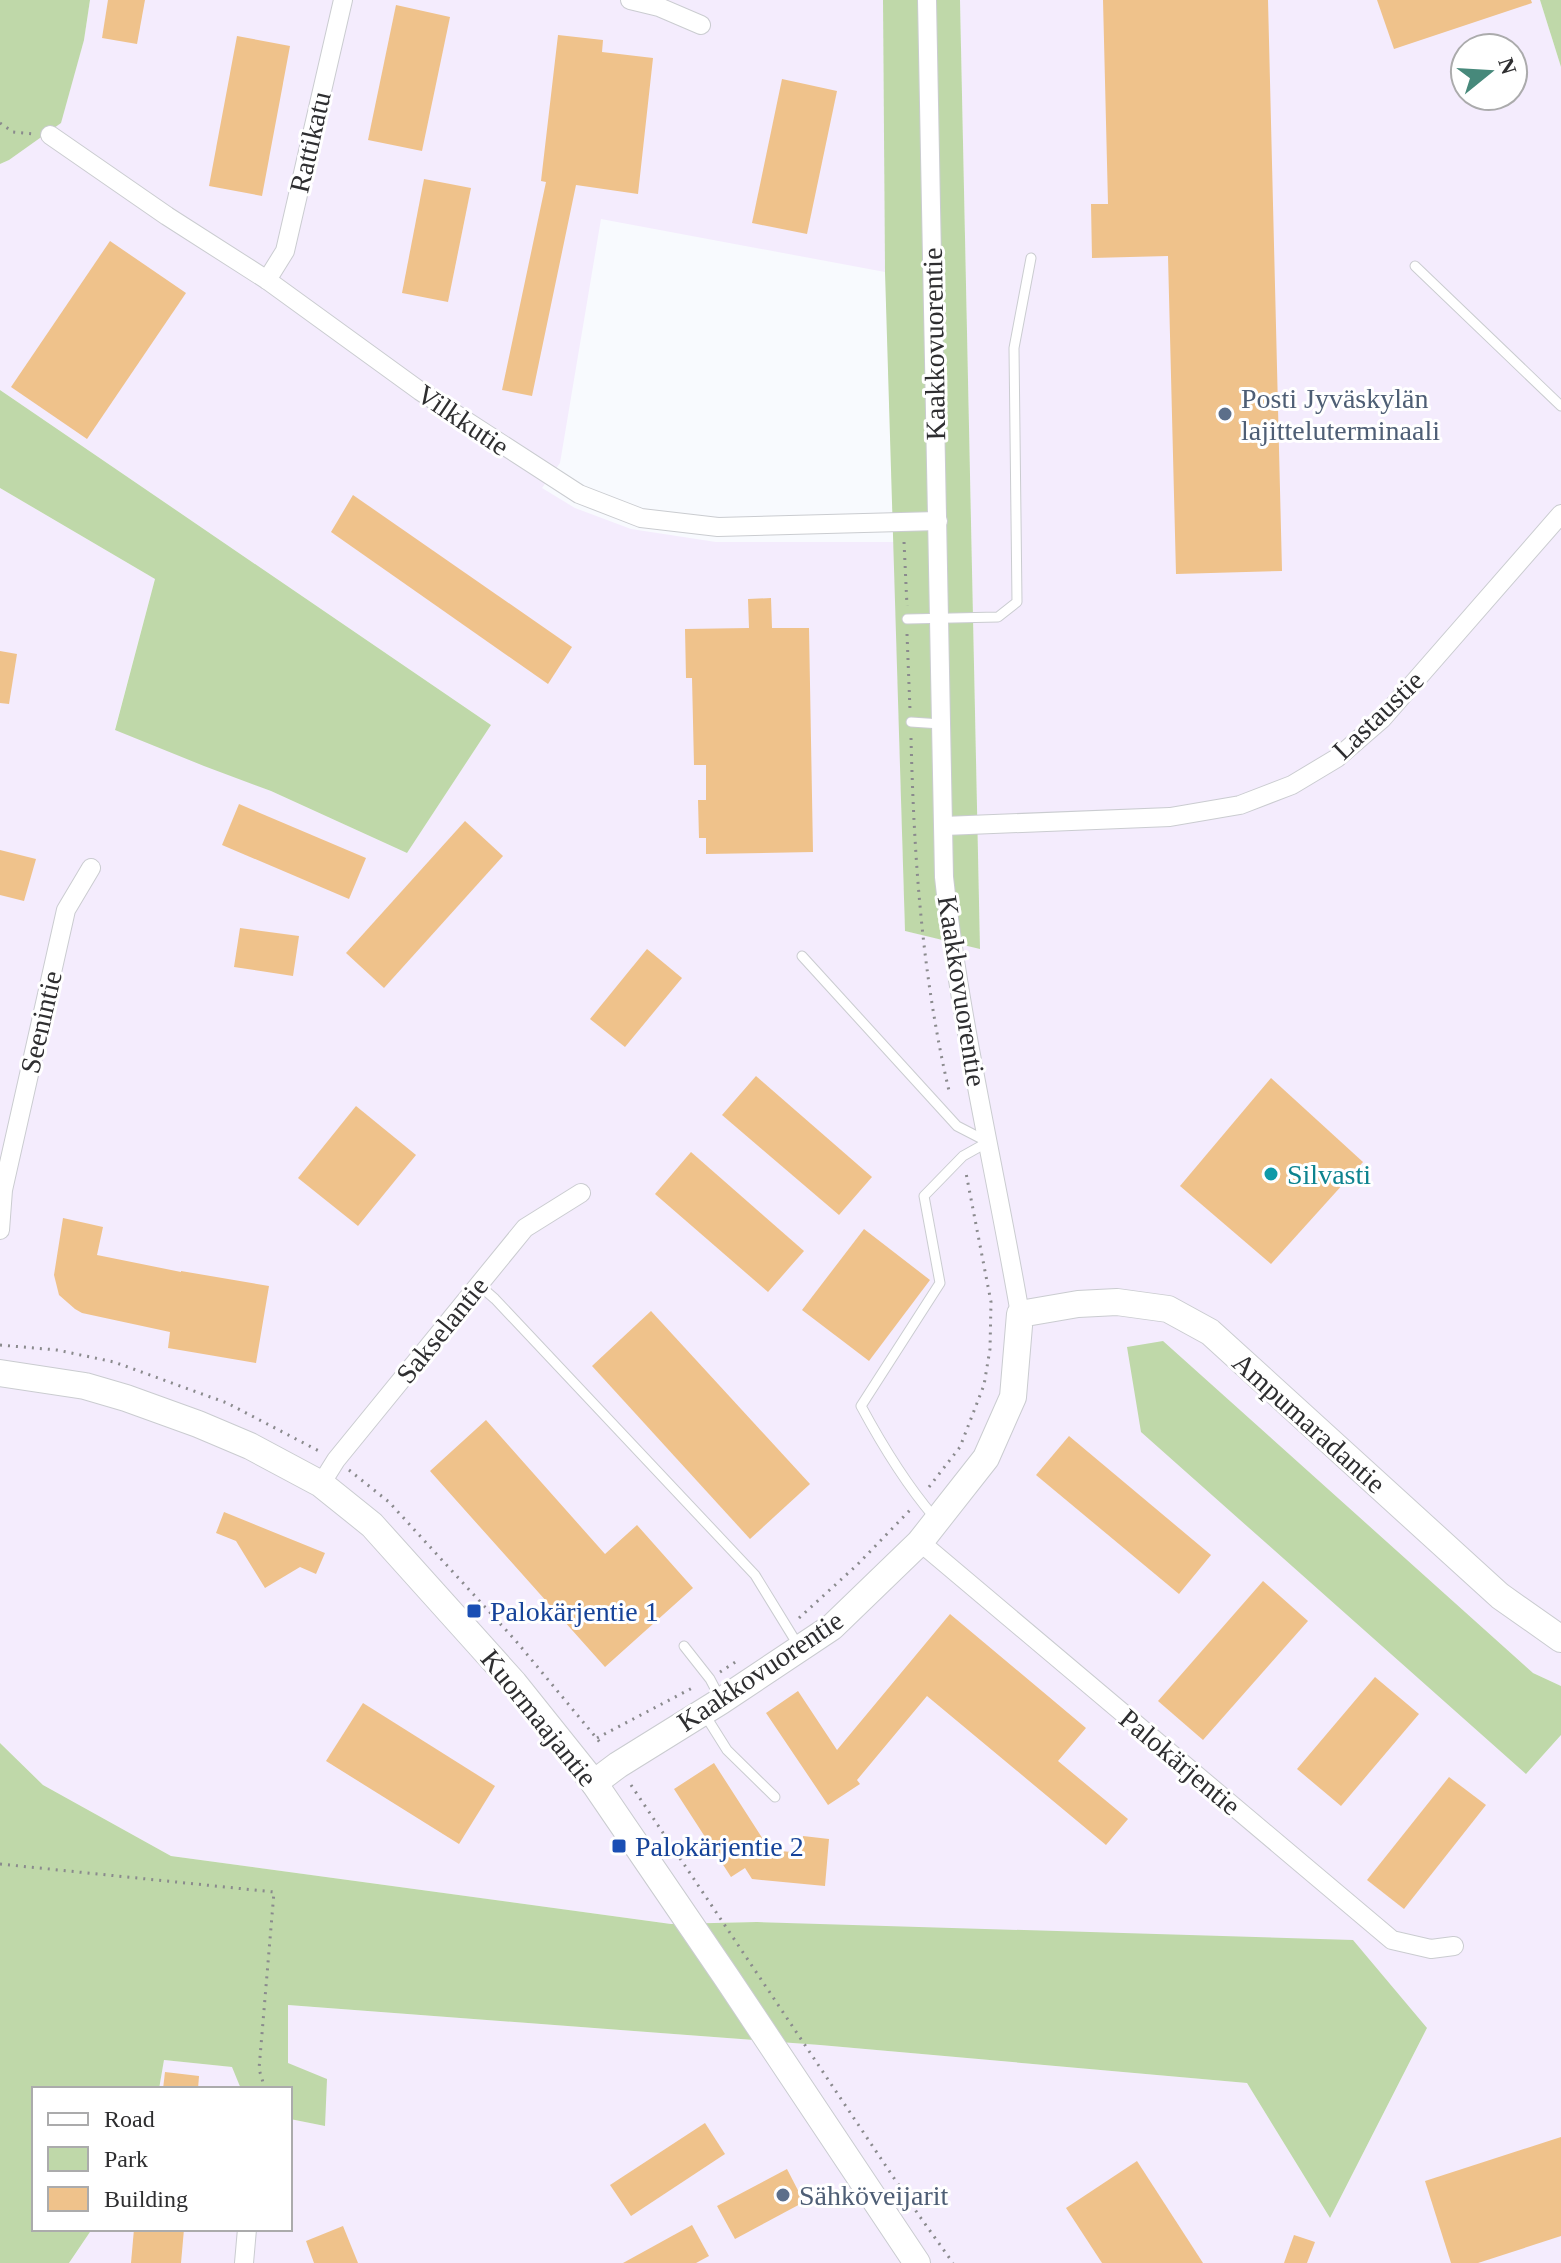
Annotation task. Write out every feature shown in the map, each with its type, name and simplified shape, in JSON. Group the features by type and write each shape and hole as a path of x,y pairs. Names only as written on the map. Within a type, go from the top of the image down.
{"street":[{"name":"Rattikatu","path":"267,280 285,251 343,0"},
{"path":"630,0 659,7 701,25"},
{"name":"Kaakkovuorentie","path":"594,1783 794,1638 832,1627 920,1542 937,1521 986,1458 1013,1397 1020,1314 949,925 944,877 927,0"},
{"name":"Vilkkutie","path":"50,135 267,280 420,391 579,494 641,518 718,527 938,521"},
{"name":"Lastaustie","path":"944,826 1170,817 1240,805 1292,785 1337,758 1382,719 1561,514"},
{"name":"Seenintie","path":"0,1230 3,1190 66,910 91,868"},
{"name":"Sakselantie","path":"321,1484 336,1460 525,1228 581,1193"},
{"name":"Ampumaradantie","path":"1020,1314 1078,1304 1117,1302 1168,1309 1210,1332 1500,1596 1561,1639"},
{"name":"Kuormaajantie","path":"0,1373 85,1386 198,1424 250,1446 321,1484 372,1525 438,1596 594,1783 916,2263"},
{"name":"Palokärjentie","path":"920,1542 1392,1940 1431,1949 1454,1946"},
{"path":"244,2263 247,2231"}],"lane":[{"path":"907,619 998,617 1017,602 1014,348 1031,258"},
{"path":"1415,266 1561,406"},
{"path":"911,722 941,724"},
{"path":"802,956 957,1126 988,1142"},
{"path":"937,1521 886,1452 861,1406 940,1283 924,1196 963,1156 988,1142"},
{"path":"479,1285 755,1575 794,1638"},
{"path":"684,1646 711,1697 727,1750 775,1797"}],"path":[{"path":"0,123 13,132 50,135"},
{"path":"904,522 914,836 926,967 957,1126"},
{"path":"794,1638 919,1500 960,1447 984,1385 990,1349 991,1302 963,1156"},
{"path":"597,1738 711,1697 736,1662"},
{"path":"0,1864 274,1892 259,2069 264,2087"}],"shaded area":[{"path":"90,0 883,0 885,272 601,219 560,463 542,488 575,508 631,529 716,542 894,542 905,931 980,948 960,0 1540,0 1561,67 1561,1686 1533,1673 1527,1773 1561,1735 1561,2263 69,2263 91,2231 292,2231 292,2119 325,2126 288,2063 287,2005 820,2045 1247,2083 1330,2218 1427,2028 823,1925 757,1922 671,1924 171,1856 43,1785 0,1743 0,488 155,579 115,729 271,791 407,853 491,725 0,390 0,164 9,160 84,40"},
{"path":"164,2060 233,2067 240,2087 159,2087"}],"green space":[{"path":"0,0 90,0 84,40 61,123 0,164"},
{"path":"883,0 960,0 980,949 905,931 885,272"},
{"path":"1540,0 1561,0 1561,67"},
{"path":"0,390 491,725 407,853 271,791 115,730 155,579 0,488"},
{"path":"1163,1341 1533,1673 1561,1686 1561,1735 1526,1774 1141,1432 1127,1347"},
{"path":"0,1743 43,1785 171,1856 671,1924 757,1922 1353,1940 1427,2028 1330,2218 1247,2083 820,2045 288,2005 288,2063 327,2079 325,2126 292,2119 292,2087 240,2087 232,2067 164,2060 159,2087 32,2087 32,2231 91,2231 69,2263 0,2263"}],"building":[{"path":"108,0 145,0 137,44 102,38"},
{"name":"Posti Jyväskylän lajitteluterminaali","path":"1103,0 1268,0 1282,571 1176,574 1168,256 1092,258 1091,204 1108,204"},
{"path":"1377,0 1531,0 1532,3 1394,49"},
{"path":"396,5 450,17 422,151 368,140"},
{"path":"558,35 603,40 602,52 653,58 638,194 576,185 532,396 502,390 546,182 541,181"},
{"path":"237,36 290,46 262,196 209,186"},
{"path":"782,79 837,91 807,234 752,223"},
{"path":"424,179 471,188 448,302 402,293"},
{"path":"110,241 186,293 87,439 11,387"},
{"path":"353,495 572,647 548,684 331,532"},
{"path":"771,598 772,628 809,628 813,852 706,854 706,838 699,838 698,800 706,800 706,765 694,765 692,678 686,678 685,629 749,628 748,599"},
{"path":"0,651 17,654 9,704 0,703"},
{"path":"239,804 366,858 349,899 222,845"},
{"path":"465,821 503,856 384,988 346,953"},
{"path":"0,850 36,859 24,901 0,895"},
{"path":"240,928 299,936 293,976 234,967"},
{"path":"647,949 682,978 625,1047 590,1019"},
{"path":"756,1076 872,1177 839,1215 722,1115"},
{"name":"Silvasti","path":"1271,1078 1363,1162 1271,1264 1180,1186"},
{"path":"356,1106 416,1155 358,1226 298,1178"},
{"path":"691,1152 804,1251 768,1292 655,1194"},
{"path":"63,1218 103,1227 97,1255 269,1286 256,1363 168,1348 170,1332 75,1309 59,1295 54,1275"},
{"path":"864,1229 930,1280 869,1361 802,1310"},
{"path":"651,1311 810,1484 750,1539 592,1366"},
{"path":"486,1420 605,1554 637,1525 693,1588 605,1667 430,1471"},
{"path":"1069,1436 1211,1555 1179,1594 1036,1475"},
{"path":"224,1512 325,1553 316,1574 300,1567 265,1588 236,1541 216,1533"},
{"path":"1263,1581 1308,1621 1203,1740 1158,1701"},
{"path":"950,1614 1086,1728 1058,1761 1128,1819 1106,1845 927,1696 857,1780 860,1784 828,1805 766,1713 798,1691 837,1750"},
{"path":"1375,1677 1419,1714 1341,1806 1297,1769"},
{"path":"363,1703 495,1786 459,1844 326,1761"},
{"path":"714,1763 770,1850 802,1853 803,1836 829,1839 825,1886 752,1879 745,1868 731,1877 674,1789"},
{"path":"1449,1777 1486,1805 1404,1909 1367,1880"},
{"path":"165,2072 199,2076 198,2087 163,2087"},
{"path":"705,2123 725,2154 631,2216 610,2185"},
{"path":"1561,2137 1561,2236 1478,2263 1451,2263 1425,2181"},
{"path":"1137,2161 1203,2263 1102,2263 1066,2208"},
{"path":"787,2169 804,2202 735,2239 717,2206"},
{"path":"692,2225 709,2256 696,2263 623,2263"},
{"path":"343,2226 358,2263 314,2263 306,2241"},
{"path":"134,2231 184,2231 181,2263 131,2263"},
{"path":"1294,2235 1315,2242 1307,2263 1284,2263"}],"place":[{"name":"Posti Jyväskylän lajitteluterminaali","path":"1225,414"},
{"name":"Silvasti","path":"1271,1174"},
{"name":"Palokärjentie 1","path":"474,1611"},
{"name":"Palokärjentie 2","path":"619,1846"},
{"name":"Sähköveijarit","path":"783,2195"}]}
